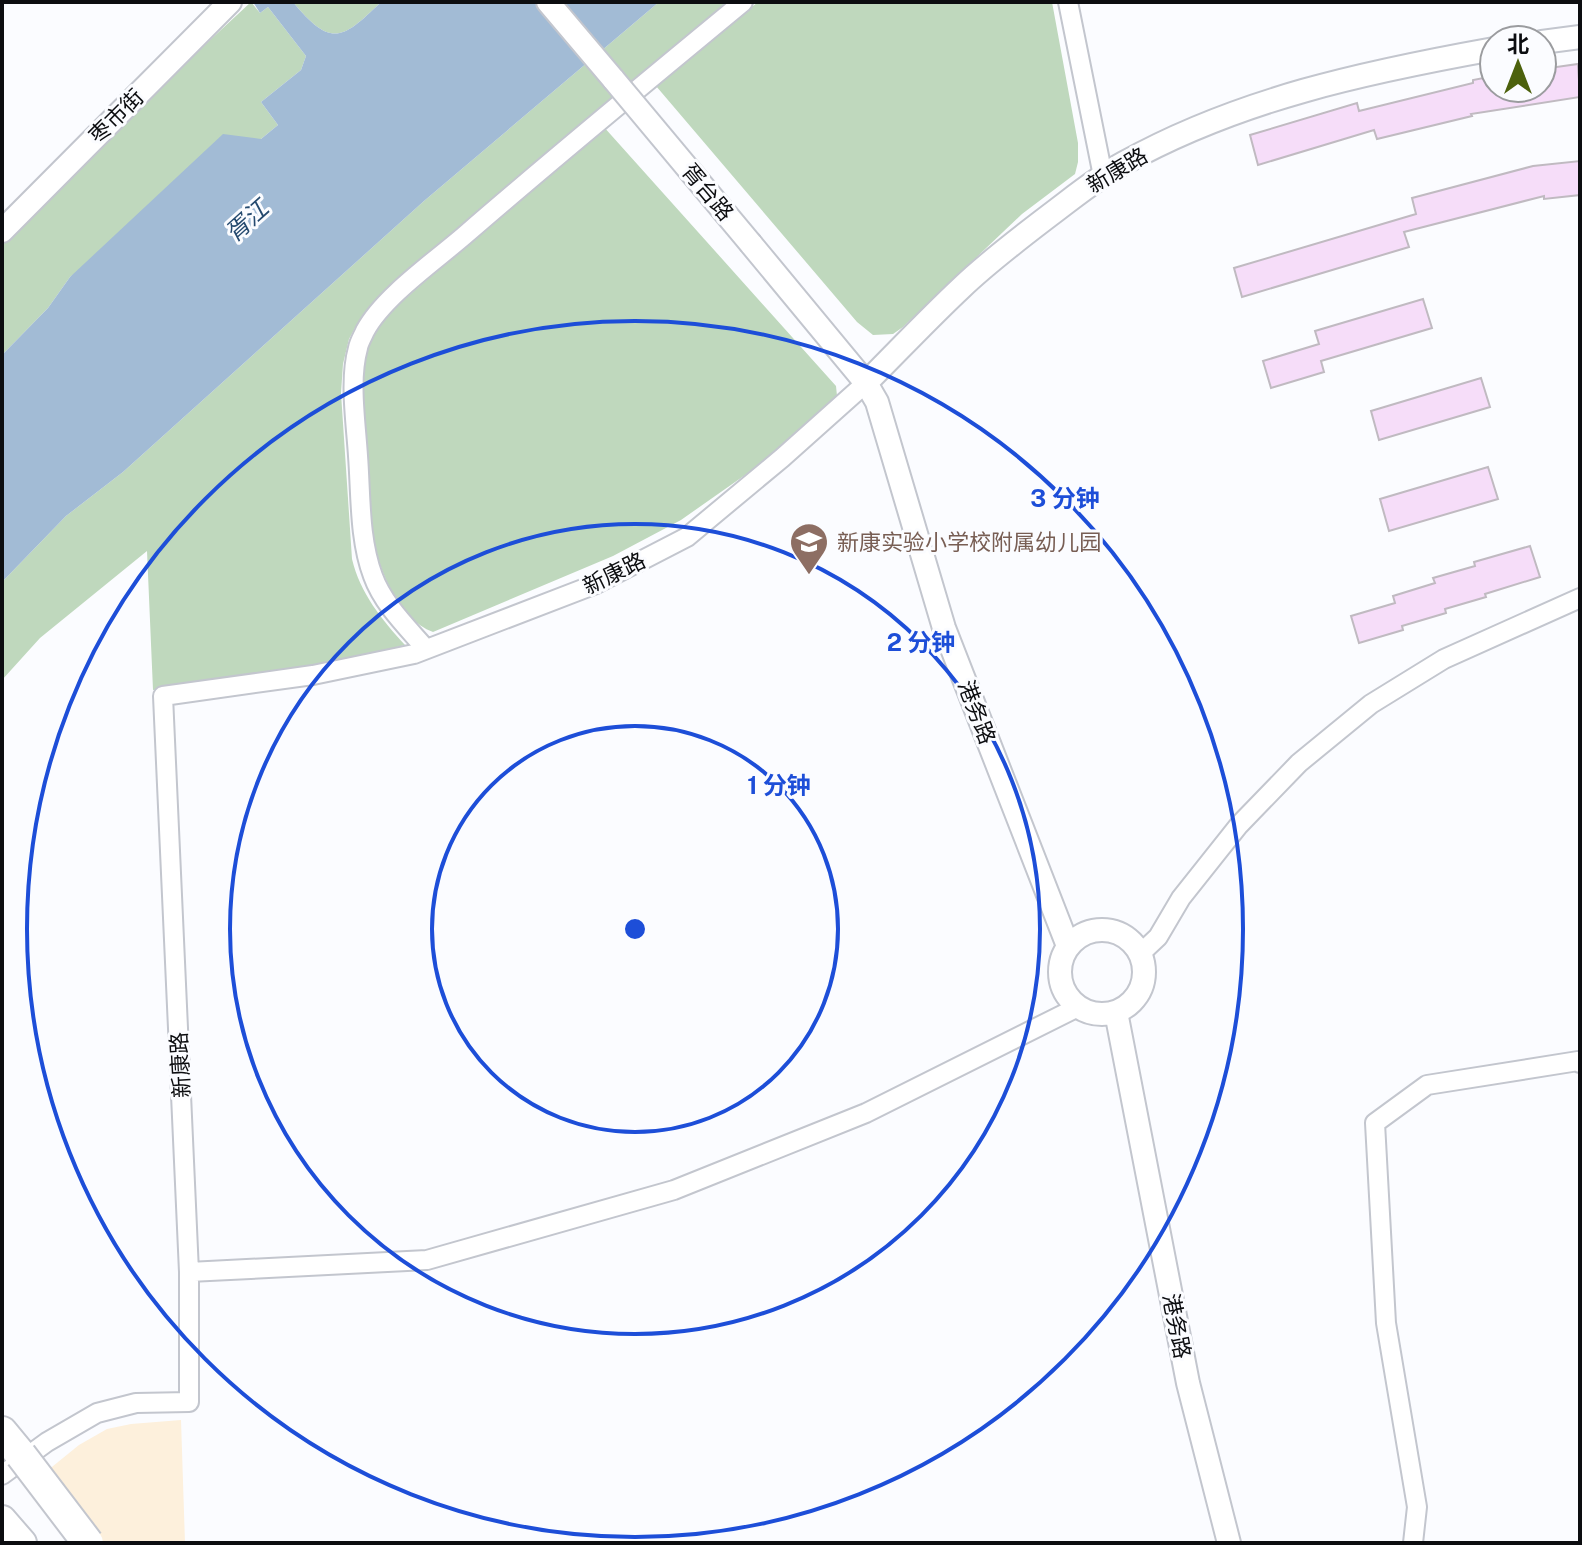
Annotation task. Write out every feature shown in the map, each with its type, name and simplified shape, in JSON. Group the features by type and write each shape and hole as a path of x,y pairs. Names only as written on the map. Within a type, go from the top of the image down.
{"highway":[{"path":"2,1432 88,1543"}],"main road":[{"path":"2,1520 22,1543"}],"street":[{"name":"枣市街","path":"2,231 230,2"},
{"name":"胥台路","path":"548,2 866,383"},
{"path":"426,649 387,601 374,579 366,554 355,406 358,348 366,330 379,309 398,292 743,2"},
{"path":"1068,2 1103,176"},
{"path":"1558,40 1580,37"},
{"name":"新康路","path":"189,1272 163,696 313,675 414,654 596,584 687,537 866,383 962,287 1031,229 1122,164 1204,125 1310,87 1478,52"},
{"name":"港务路","path":"866,383 877,402 944,628 1068,946"},
{"path":"1141,953 1158,937 1181,898 1239,825 1299,763 1371,704 1444,659 1580,598"},
{"path":"1107,929 1120,933 1132,941 1141,953 1145,967 1144,981 1138,995 1128,1006 1116,1012 1103,1015 1090,1013 1068,998 1061,986 1061,958 1079,936 1092,930 1107,929"},
{"path":"2,1475 47,1442 97,1413 136,1403 189,1402 189,1272 427,1260 674,1190 866,1113 1078,1007"},
{"name":"港务路","path":"1116,1012 1188,1383 1229,1543"},
{"path":"1413,1543 1417,1507 1386,1323 1375,1123 1427,1085 1580,1063"}],"shaded area":[{"path":"181,1420 185,1543 103,1543 47,1471 79,1445 107,1429"}],"green space":[{"path":"251,2 260,13 268,7 306,56 301,70 261,102 278,125 261,139 254,139 70,277 48,308 2,355 2,244"},
{"path":"293,2 381,2 356,24 337,34 317,27"},
{"path":"659,2 730,2 381,294 349,339 341,393 352,559 360,583 373,605 405,645 316,667 153,690 147,551 40,638 2,680 2,582 66,516 123,472 424,201"},
{"path":"758,2 1052,2 1078,143 1075,174 1022,214 903,327 893,334 873,335 857,322 656,86"},
{"path":"603,126 836,386 837,396 819,423 681,520 613,556 433,632 400,605 385,577 372,536 361,374 364,356 378,326 390,312"}],"water":[{"name":"胥江","path":"253,2 293,2 317,27 337,34 356,24 381,2 659,2 424,201 123,472 66,516 2,582 2,355 48,308 70,277 223,134 261,139 278,125 261,102 301,70 306,56 268,7 260,13"}],"building":[{"path":"1578,64 1580,97 1558,100 1558,67"},
{"path":"1478,79 1478,104 1535,104 1471,114 1377,139 1374,130 1258,165 1250,135 1357,103 1359,111 1473,83"},
{"path":"1580,161 1580,195 1544,199 1544,196 1404,232 1409,247 1242,297 1234,268 1416,214 1412,198 1533,166"},
{"path":"1423,299 1432,328 1321,361 1324,372 1271,388 1263,361 1319,344 1315,331"},
{"path":"1481,378 1490,407 1379,440 1371,411"},
{"path":"1488,467 1498,499 1389,531 1380,499"},
{"path":"1530,546 1540,577 1485,594 1486,597 1445,609 1446,613 1402,626 1403,630 1359,643 1351,616 1395,603 1393,596 1435,583 1433,578"}],"place":[{"name":"新康实验小学校附属幼儿园","path":"809,576"}]}
